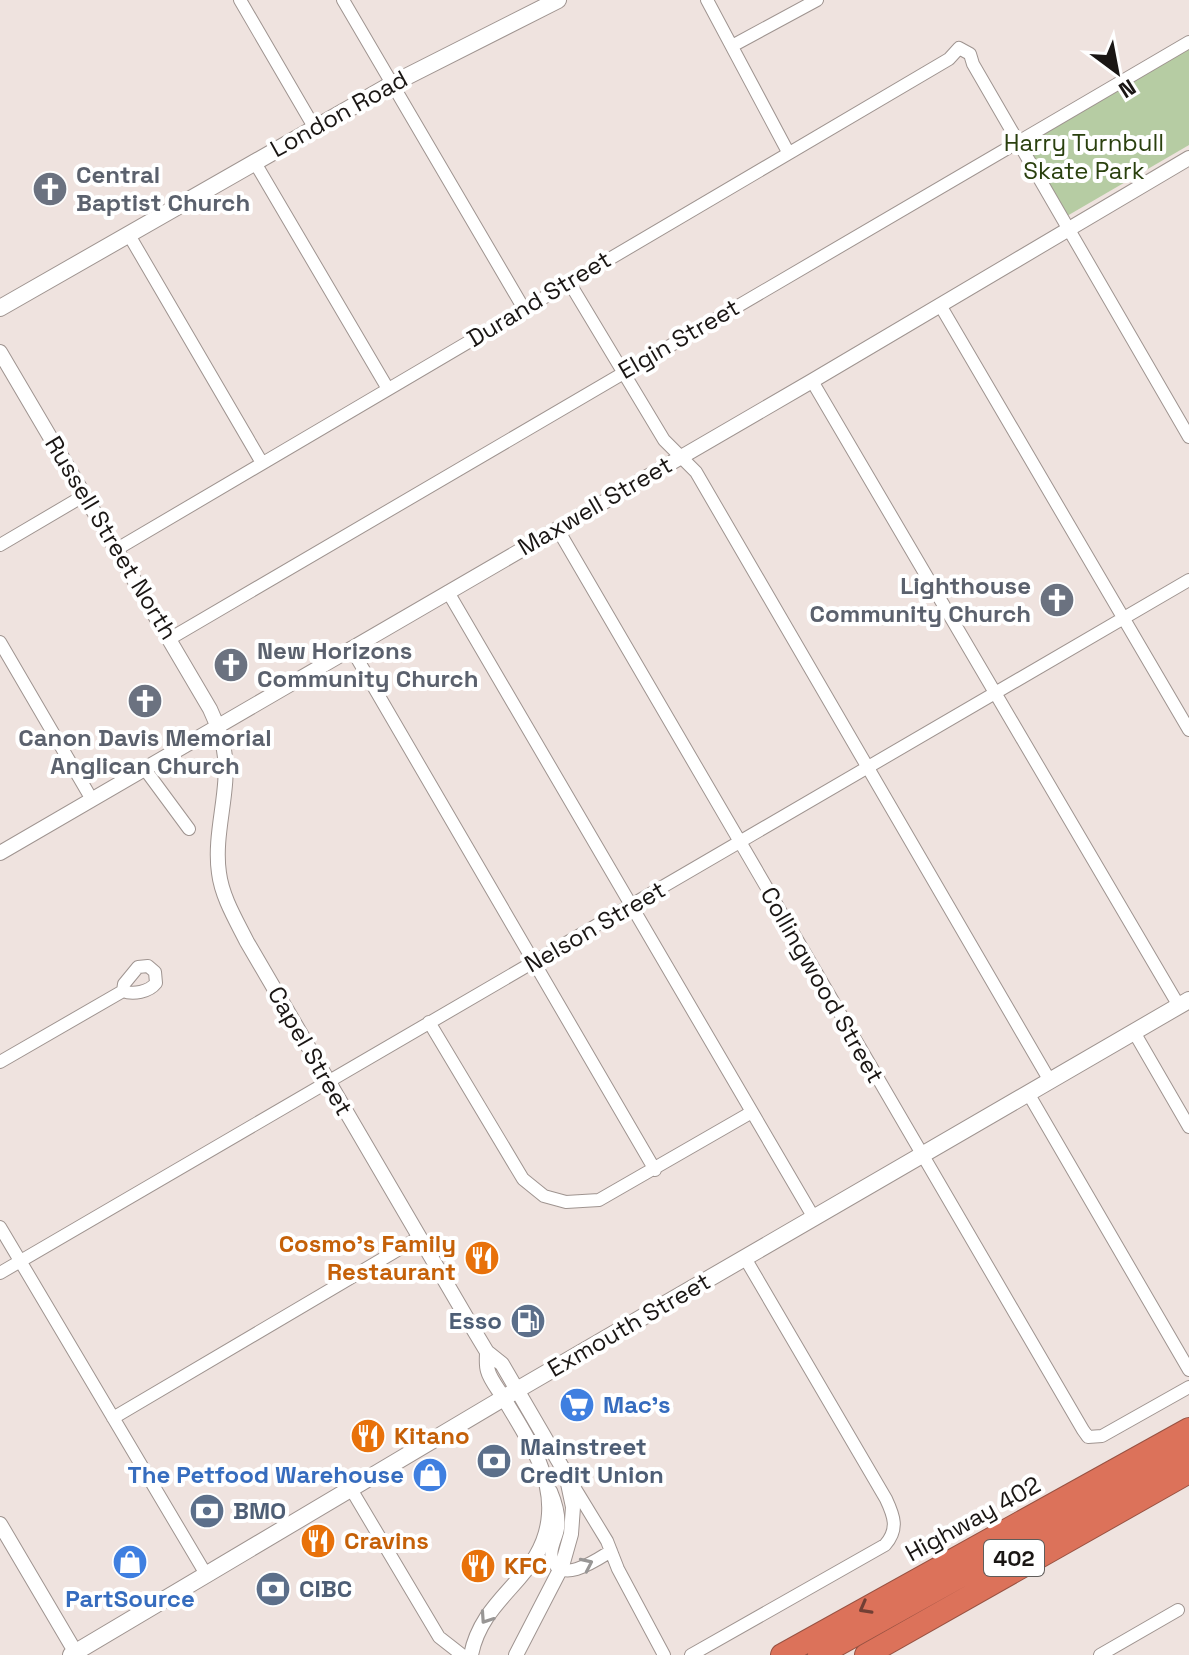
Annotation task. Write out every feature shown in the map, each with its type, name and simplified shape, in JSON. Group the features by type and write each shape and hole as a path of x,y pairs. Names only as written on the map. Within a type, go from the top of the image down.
{"highway":[{"path":"933,1570 1037,1503 1189,1418"},
{"name":"Highway 402","path":"782,1655 1189,1429"},
{"path":"819,1655 1189,1449"},
{"name":"402","path":"839,1655 1189,1460"},
{"path":"866,1655 1189,1472"},
{"path":"1005,1578 1189,1489"}],"main road":[{"name":"London Road","path":"0,308 314,127 558,0"},
{"name":"Exmouth Street","path":"73,1654 510,1394 1184,1003"}],"street":[{"path":"240,0 314,127"},
{"path":"343,0 524,309"},
{"path":"707,0 788,152"},
{"path":"732,46 817,0"},
{"name":"Elgin Street","path":"171,638 1189,42"},
{"name":"Durand Street","path":"117,549 949,59 959,48 970,54 1018,142"},
{"path":"1018,142 1189,437"},
{"name":"Maxwell Street","path":"0,853 1189,158"},
{"path":"254,161 388,389"},
{"path":"129,235 262,463"},
{"path":"569,282 664,440 699,477 1050,1081"},
{"path":"940,305 1189,730"},
{"name":"Russell Street North","path":"0,352 171,638 217,726"},
{"path":"812,381 995,693 1184,1003"},
{"path":"0,545 85,495"},
{"name":"Collingwood Street","path":"557,528 1088,1437 1102,1436 1189,1387"},
{"name":"Nelson Street","path":"0,1273 1189,580"},
{"path":"448,592 814,1218"},
{"path":"0,642 91,798"},
{"path":"351,648 655,1170"},
{"name":"Capel Street","path":"217,726 225,751 218,835 219,874 230,907 247,942 418,1238 487,1352 502,1364 510,1394 554,1498 559,1518 552,1559 561,1569"},
{"path":"144,768 189,829"},
{"path":"0,1062 123,991"},
{"path":"429,1022 523,1179 544,1196 566,1202 599,1200 752,1112"},
{"path":"1134,1032 1189,1127"},
{"path":"1028,1093 1189,1370"},
{"path":"0,1227 207,1576"},
{"path":"113,1418 418,1238"},
{"path":"691,1655 885,1545 895,1528 886,1499 745,1258"},
{"name":"Capel Street","path":"510,1394 566,1475 611,1551 664,1655"},
{"name":"Capel Street","path":"516,1655 561,1569 571,1534 573,1498 566,1475"},
{"name":"Capel Street","path":"471,1655 483,1619 524,1574 538,1553 549,1515 545,1477"},
{"path":"351,1489 439,1637 459,1655"},
{"path":"0,1524 73,1654"},
{"path":"561,1569 573,1571 611,1551"},
{"path":"1100,1655 1124,1649 1178,1610"}],"green space":[{"name":"Harry Turnbull Skate Park","path":"1189,47 1189,145 1067,216 1024,142"}],"place":[{"name":"Central Baptist Church","path":"50,189"},
{"name":"Lighthouse Community Church","path":"1057,600"},
{"name":"New Horizons Community Church","path":"231,665"},
{"name":"Canon Davis Memorial Anglican Church","path":"145,701"},
{"name":"Cosmo's Family Restaurant","path":"482,1258"},
{"name":"Esso","path":"528,1321"},
{"name":"Mac's","path":"577,1405"},
{"name":"Kitano","path":"368,1436"},
{"name":"Mainstreet Credit Union","path":"494,1461"},
{"name":"The Petfood Warehouse","path":"430,1475"},
{"name":"BMO","path":"207,1511"},
{"name":"Cravins","path":"318,1541"},
{"name":"PartSource","path":"130,1562"},
{"name":"KFC","path":"478,1566"},
{"name":"CIBC","path":"273,1589"}]}
